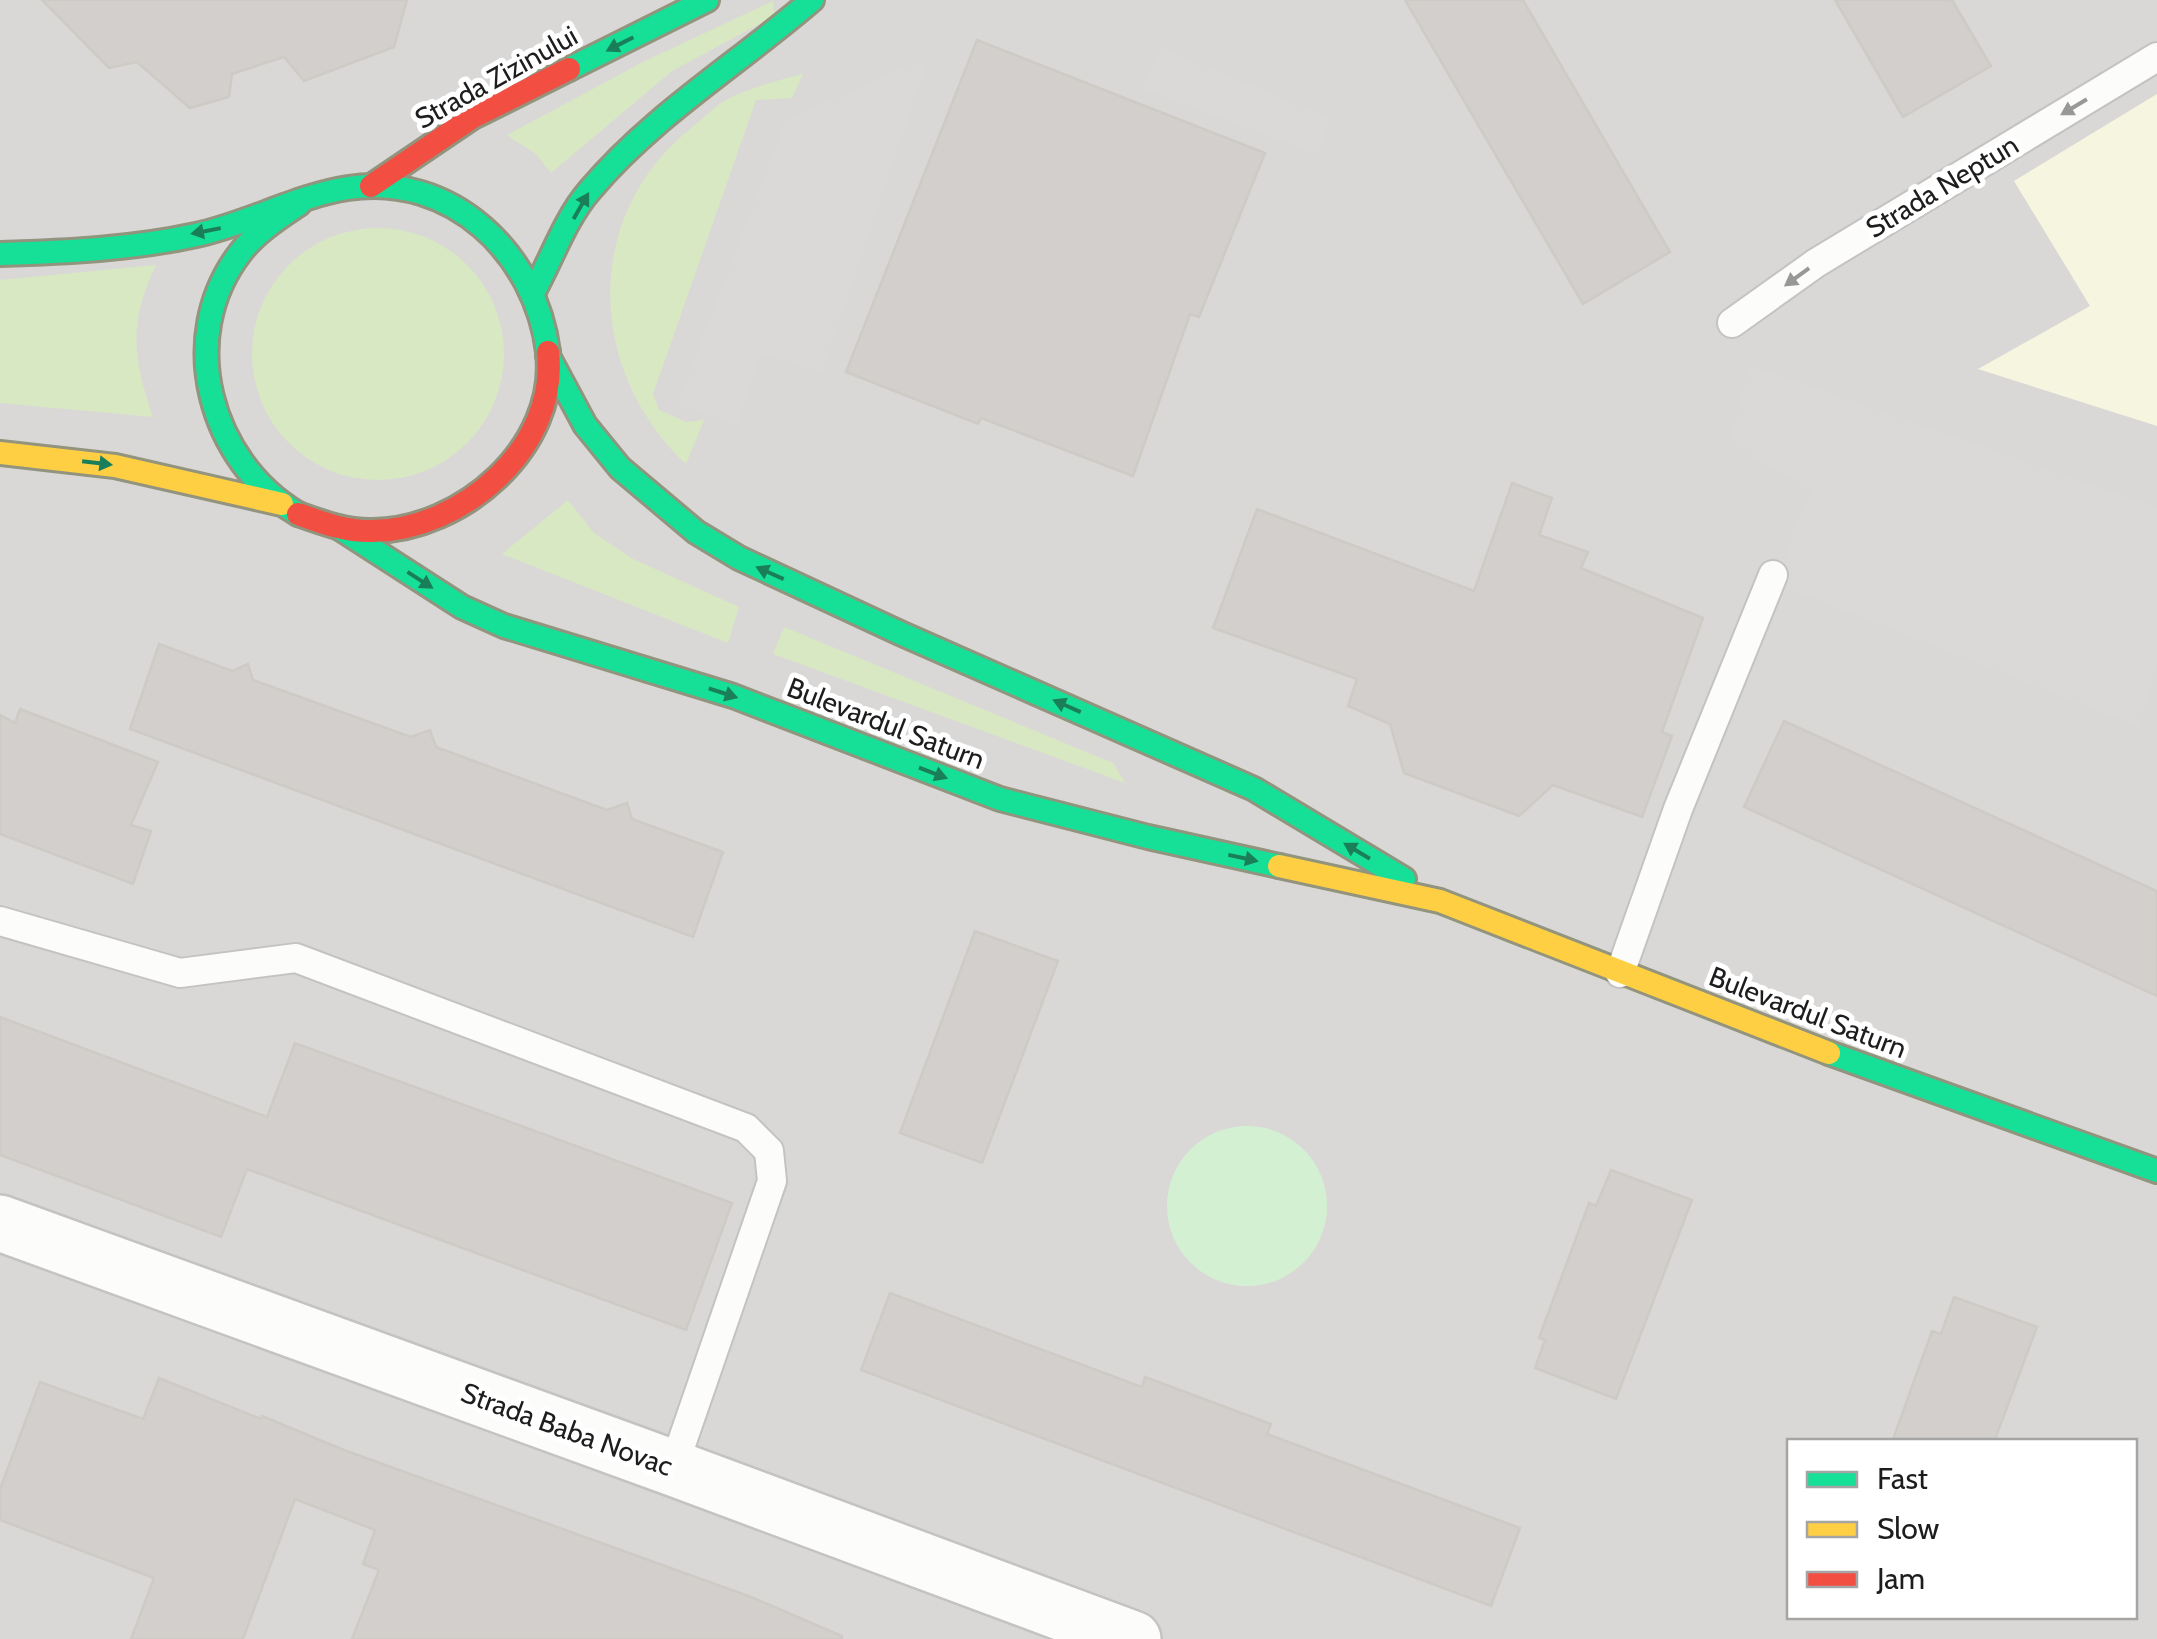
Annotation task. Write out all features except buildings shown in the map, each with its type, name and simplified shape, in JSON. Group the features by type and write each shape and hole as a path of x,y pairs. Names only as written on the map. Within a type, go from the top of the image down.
{"main road":[{"name":"Strada Zizinului","path":"371,186 474,117 708,0"},
{"path":"534,291 588,193 675,107 768,40 812,0"},
{"path":"0,254 112,247 217,230 328,194 371,186 434,198 476,220 510,251 534,291 544,323 548,356 544,399 528,441 502,476 467,506 426,523 383,531 338,527 297,514 255,482 235,456 216,419 206,378 206,336 216,296 236,258 264,227 299,204"},
{"name":"Bulevardul Saturn","path":"548,356 585,425 620,468 696,532 739,558 900,633 1254,789 1440,902"},
{"path":"0,453 116,466 283,504"},
{"name":"Bulevardul Saturn","path":"338,527 462,607 504,626 733,696 1000,800 1440,902 1812,1046 2157,1171"}],"street":[{"name":"Strada Baba Novac","path":"0,1223 1132,1639"}],"lane":[{"name":"Strada Neptun","path":"1732,323 1816,263 2157,56"},
{"path":"1620,972 1678,810 1773,575"},
{"path":"0,921 180,974 296,958 746,1128 769,1151 772,1181 674,1468"}],"shaded area":[{"path":"0,0 2157,0 2157,1639 0,1639"},
{"path":"1160,47 1331,119 1316,154 1143,89"},
{"path":"929,56 822,373 761,354 738,425 677,405 786,120"},
{"path":"2157,94 2157,426 1978,369 2090,306 2014,181"},
{"path":"1750,365 2157,508 2157,664 2139,727 1780,585 1795,519 1814,493 1729,443"}],"green space":[{"path":"773,1 774,16 672,71 551,173 536,154 507,135 643,62"},
{"path":"803,74 792,98 756,100 653,394 659,410 686,422 704,420 686,464 654,427 630,385 615,341 610,296 615,250 629,206 654,166 689,130 730,98"},
{"path":"378,228 426,237 467,265 495,306 504,354 495,402 467,443 426,471 378,480 330,471 289,443 261,402 252,354 261,306 289,265 330,237"},
{"path":"156,265 141,305 136,341 153,417 0,403 0,280"},
{"path":"568,500 594,533 633,559 739,607 728,643 502,554"},
{"path":"784,627 1113,763 1125,783 773,654"},
{"path":"1247,1126 1278,1132 1303,1150 1321,1175 1327,1206 1321,1237 1303,1262 1278,1280 1247,1286 1216,1280 1191,1262 1173,1237 1167,1206 1173,1175 1191,1150 1216,1132"}],"traffic: fast":[{"path":"569,69 707,0"},
{"path":"534,291 573,213 614,163 668,114 812,0"},
{"path":"0,254 99,249 172,240 215,230 329,192 386,186 421,193 454,207 483,227 507,253 526,283 540,316 548,352"},
{"path":"298,514 268,491 243,463 224,431 212,396 207,359 209,322 220,286 240,253 260,232 299,204"},
{"path":"548,356 585,425 620,468 696,532 739,558 900,633 1254,789 1404,879"},
{"path":"338,527 462,607 504,626 733,696 1000,799 1279,866"},
{"path":"1829,1053 2157,1171"}],"traffic: slow":[{"path":"0,453 115,466 282,504"},
{"path":"1279,866 1440,901 1829,1053"}],"traffic: jam":[{"path":"371,186 473,117 569,69"},
{"path":"298,514 326,524 373,531 407,527 470,499 498,477 521,450 538,420 547,387 548,352"}]}
